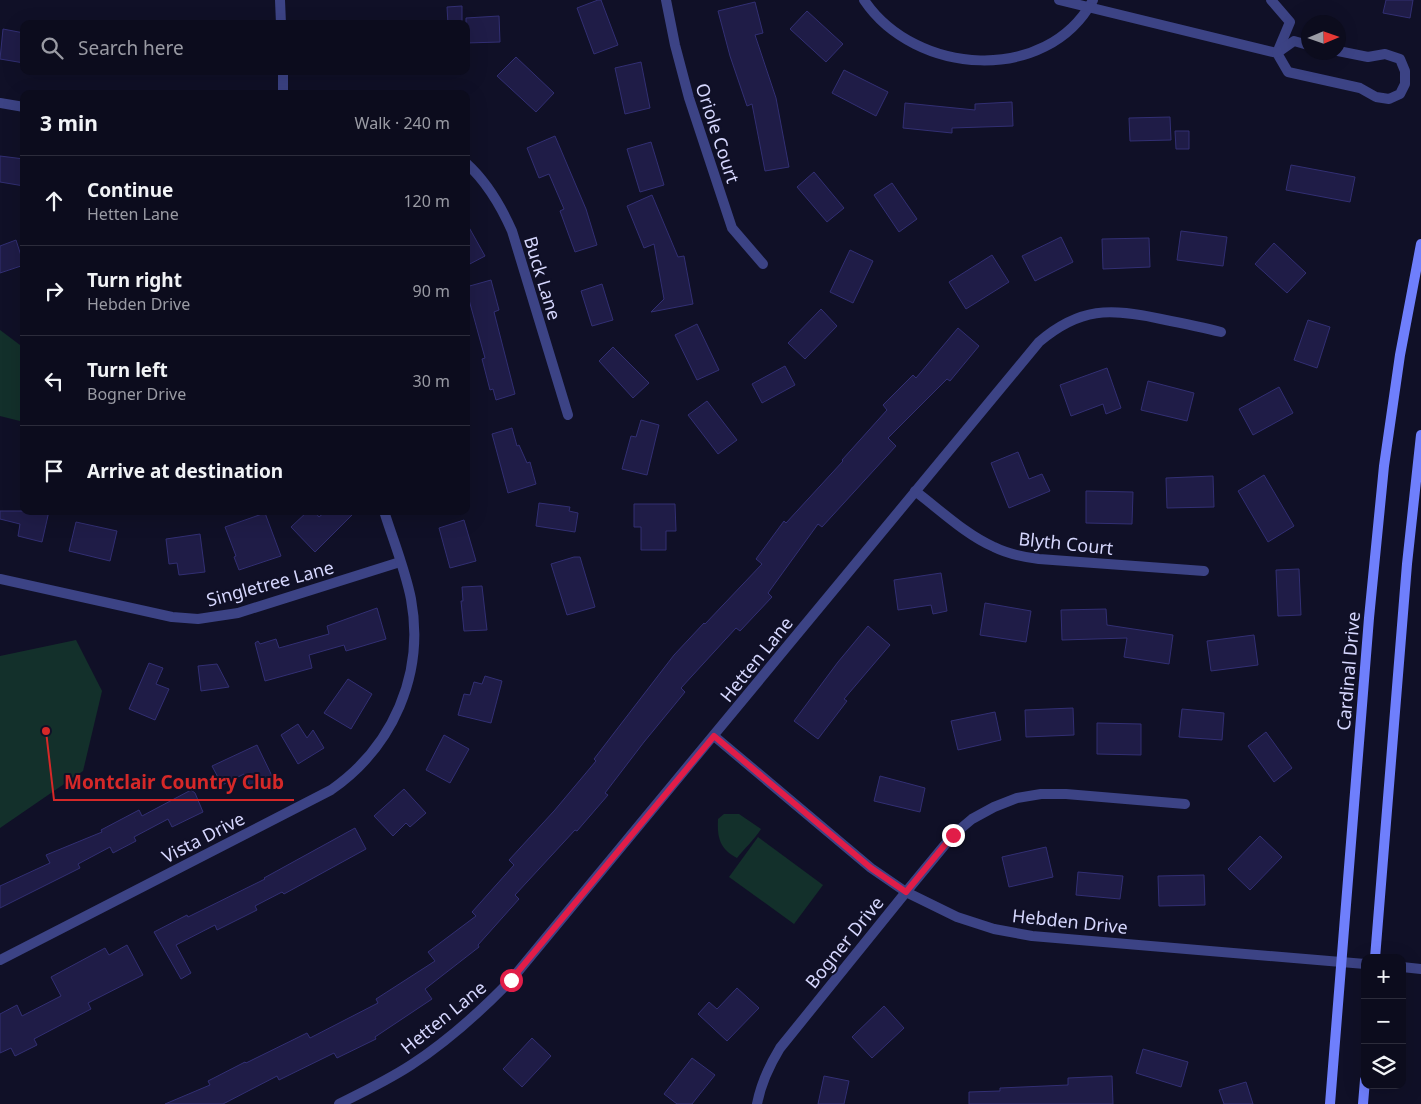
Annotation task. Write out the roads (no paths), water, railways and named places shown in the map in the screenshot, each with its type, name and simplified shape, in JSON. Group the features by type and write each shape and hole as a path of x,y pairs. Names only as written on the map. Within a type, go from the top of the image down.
{"main road":[{"name":"Cardinal Drive","path":"1330,1104 1369,618 1384,466 1400,354 1421,244"},
{"path":"1374,954 1407,564 1421,435"},
{"path":"1363,1104 1364,1089"}],"street":[{"path":"280,0 281,20"},
{"name":"Oriole Court","path":"666,0 689,98 732,228 763,264"},
{"path":"864,0 885,23 906,39 940,55 966,59 993,60 1020,56 1040,50 1063,36 1079,21 1092,3"},
{"path":"1060,0 1092,3 1277,53 1288,72 1360,88 1376,97 1389,99 1400,94 1406,80 1405,71 1400,59 1385,54 1368,57 1346,53"},
{"path":"1271,0 1290,22 1277,53"},
{"path":"1277,53 1294,42 1301,44"},
{"path":"282,75 283,90"},
{"path":"0,103 20,107"},
{"name":"Buck Lane","path":"470,167 492,192 506,216 512,231 568,414"},
{"name":"Hetten Lane","path":"339,1104 411,1065 450,1037 485,1007 511,980 1039,342 1069,321 1088,314 1109,311 1130,312 1221,332"},
{"name":"Blyth Court","path":"915,491 976,538 992,547 1015,555 1039,559 1204,571"},
{"name":"Vista Drive","path":"0,960 331,790 361,766 379,745 403,701 411,675 414,653 414,625 410,598 385,515"},
{"name":"Singletree Lane","path":"0,579 172,617 198,619 238,612 400,562"},
{"name":"Hebden Drive","path":"714,736 871,868 906,892 957,917 994,929 1032,936 1361,964"},
{"name":"Bogner Drive","path":"757,1104 759,1090 768,1068 780,1048 953,835 966,824 994,807 1017,798 1041,794 1066,794 1185,804"},
{"path":"1406,967 1421,969"}],"place":[{"name":"Montclair Country Club","path":"46,731"}]}
